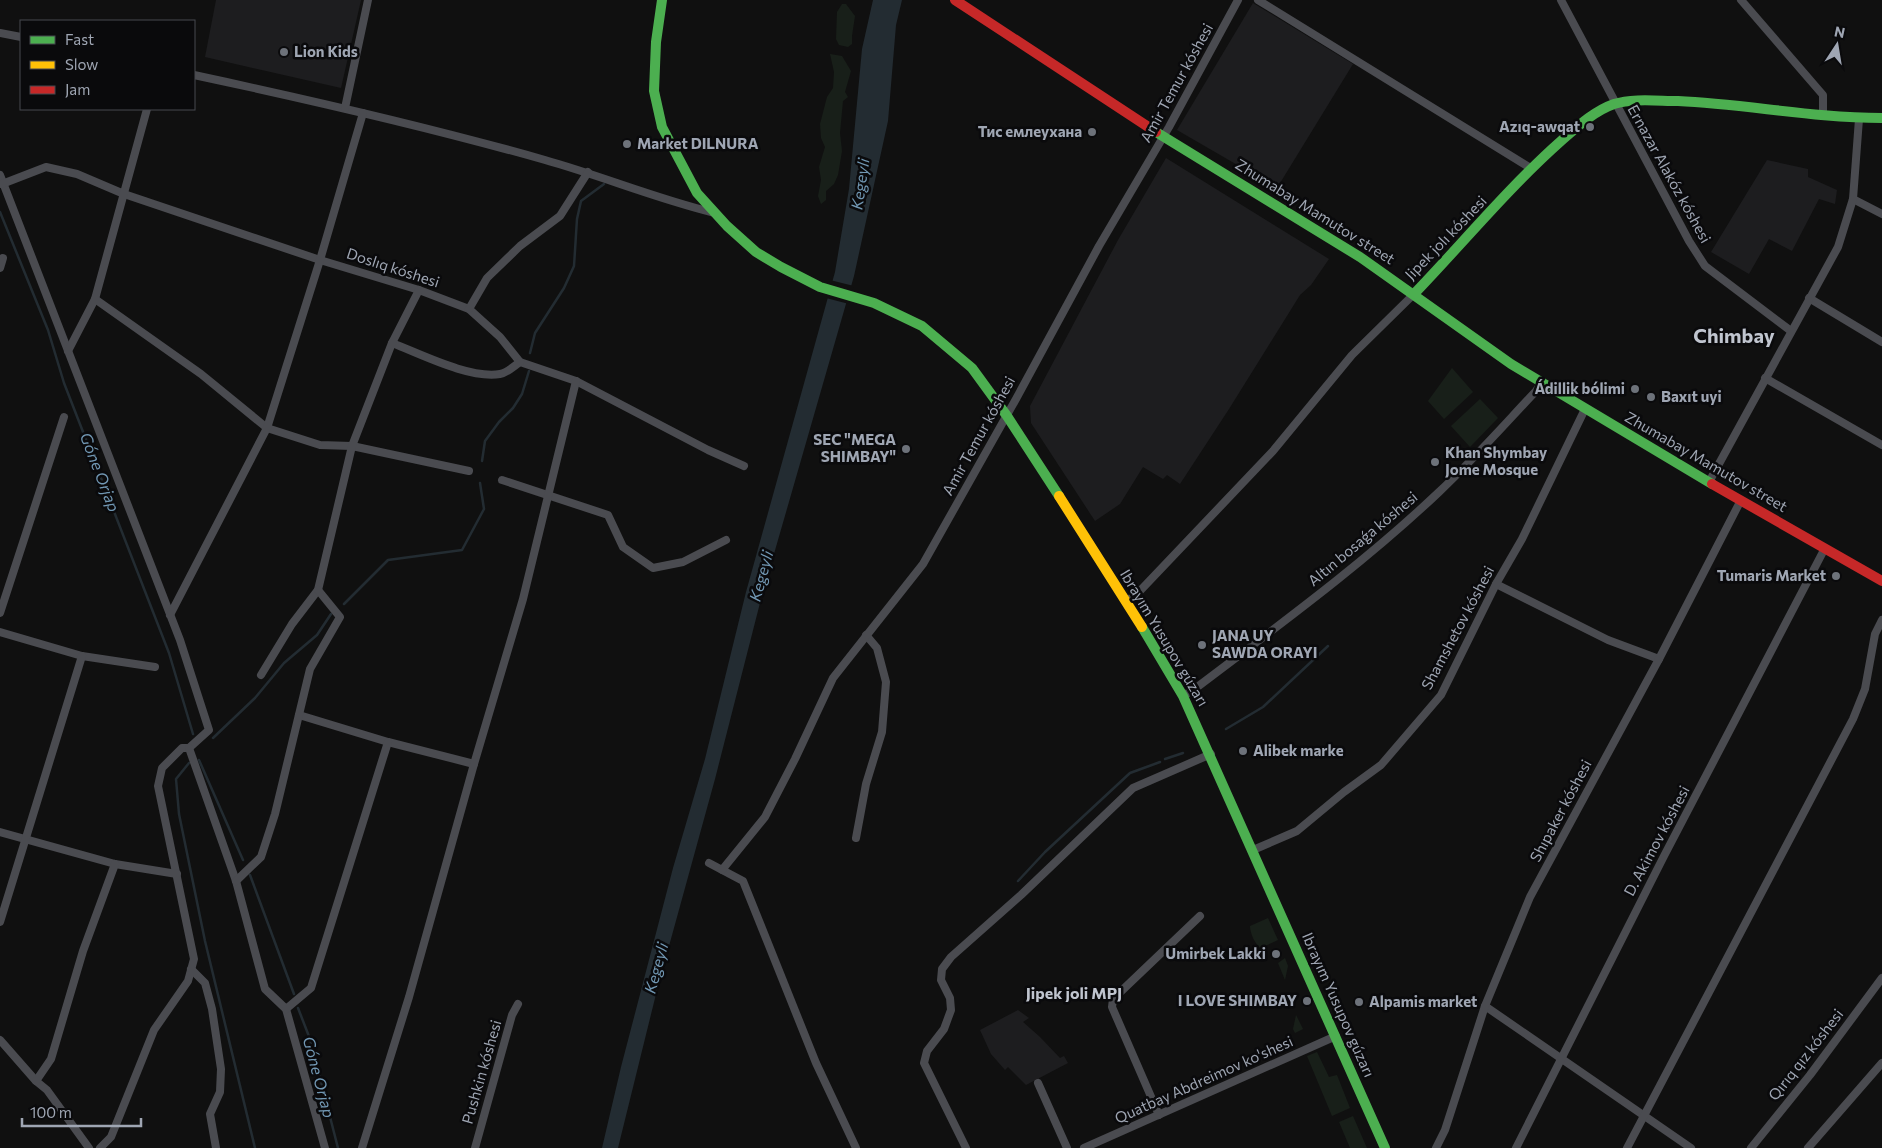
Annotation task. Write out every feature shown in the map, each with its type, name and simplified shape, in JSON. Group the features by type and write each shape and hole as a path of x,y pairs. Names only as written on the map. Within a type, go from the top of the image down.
{"street":[{"path":"345,108 368,0"},
{"name":"Ibrayım Yusupov gúzarı","path":"662,0 656,42 654,91 662,127 697,193 727,226 756,252 820,287 859,298 914,321 972,368 1007,416 1126,601 1183,696 1254,850 1385,1148"},
{"name":"Zhumabay Mamutov street","path":"955,0 1163,137 1343,246 1512,364 1709,482 1881,579"},
{"name":"Amir Temur kóshesi","path":"722,870 765,816 833,678 922,564 1007,416 1099,246 1163,137 1238,0"},
{"path":"1258,0 1532,168"},
{"name":"Ernazar Alakóz kóshesi","path":"1560,0 1689,241 1705,266 1791,330"},
{"path":"1741,0 1823,95 1823,116"},
{"path":"0,33 20,37"},
{"path":"195,75 345,108 491,145 588,172 690,207 715,213"},
{"name":"Jipek jolı kóshesi","path":"1126,601 1137,594 1273,451 1352,355 1414,294 1532,168 1593,115 1614,103 1655,101 1695,102 1859,119 1882,118"},
{"path":"68,351 95,298 147,110"},
{"path":"170,615 267,428 320,260 362,113"},
{"path":"1709,482 1838,247 1853,198 1859,119"},
{"name":"Doslıq kóshesi","path":"1,181 46,167 77,174 124,194 320,260 419,290 469,309 500,337 520,362"},
{"path":"469,309 487,278 520,246 560,216 588,172"},
{"path":"1,181 180,640 209,730 189,748 182,748 162,768 158,786 194,959 188,981 154,1030 111,1137 100,1148"},
{"path":"1853,198 1882,214"},
{"path":"0,268 3,258"},
{"path":"261,675 292,624 318,590 352,446 392,343 419,290"},
{"path":"95,298 201,374 267,428 320,445 352,446 469,470"},
{"path":"1809,298 1882,342"},
{"path":"392,343 453,367 484,374 503,374 520,362 576,382 708,450 744,466"},
{"path":"1765,378 1882,445"},
{"path":"362,1148 409,997 474,764 523,599 576,382"},
{"name":"Altın bosaǵa kóshesi","path":"1183,696 1297,612 1376,549 1439,492 1536,391 1542,382"},
{"name":"Shamshetov kóshesi","path":"1254,850 1297,831 1344,792 1381,765 1441,695 1496,584 1522,539 1585,409"},
{"path":"0,613 64,417"},
{"path":"502,480 608,515 623,547 653,568 683,562 726,540"},
{"name":"Shıpaker kóshesi","path":"1436,1148 1445,1130 1485,1006 1530,897 1659,659 1740,500"},
{"name":"D. Akimov kóshesi","path":"1516,1148 1664,856 1825,548"},
{"path":"1496,584 1608,640 1659,659"},
{"path":"236,881 261,857 276,814 310,669 340,617 318,590"},
{"path":"1627,1148 1853,719 1865,689 1874,634 1882,620"},
{"path":"0,632 82,656 155,667"},
{"path":"856,838 866,784 882,732 886,682 878,648 866,635"},
{"path":"0,922 82,656"},
{"path":"299,715 388,742 474,764"},
{"path":"286,1009 311,988 388,742"},
{"path":"189,748 236,881 265,989 286,1009 325,1148"},
{"path":"966,1148 924,1063 928,1051 944,1029 951,1010 950,998 941,980 942,969 951,956 1021,895 1133,788 1211,754"},
{"path":"0,832 115,864 177,874"},
{"path":"709,863 742,881 816,1062 856,1148"},
{"path":"36,1081 51,1059 83,951 115,864"},
{"path":"1159,1115 1112,1007 1113,999 1200,916"},
{"path":"191,969 206,983 221,1070 220,1092 210,1114 216,1148"},
{"name":"Qırıq qız kóshesi","path":"1751,1148 1810,1075 1882,978"},
{"name":"Pushkin kóshesi","path":"475,1148 512,1015 518,1004"},
{"path":"1485,1006 1691,1148"},
{"name":"Quatbay Abdreimov ko'shesi","path":"1084,1148 1336,1036"},
{"path":"0,1040 36,1081 47,1090 89,1148"},
{"path":"1808,1148 1882,1063"},
{"path":"1038,1082 1067,1148"}],"shaded area":[{"path":"216,0 361,0 341,88 205,57"},
{"path":"1253,3 1353,64 1277,188 1177,130"},
{"path":"842,4 846,4 855,16 852,44 848,47 839,45 836,39 837,12"},
{"path":"830,54 842,56 851,71 845,92 848,97 843,101 840,133 842,151 838,175 834,184 826,191 826,200 821,204 818,196 821,180 819,167 825,147 821,138 820,124 827,97 833,88 834,72"},
{"path":"1166,158 1329,259 1311,285 1300,295 1180,484 1167,475 1163,479 1143,467 1120,504 1095,521 1031,423 1030,406 1118,240"},
{"path":"1767,160 1808,169 1808,177 1837,190 1835,204 1819,199 1792,251 1769,239 1749,274 1711,252"},
{"path":"1452,368 1473,392 1444,419 1428,401"},
{"path":"1480,399 1498,418 1470,447 1451,426"},
{"path":"1268,918 1278,940 1261,948 1253,939 1250,926"},
{"path":"1285,958 1288,966 1285,980 1278,963"},
{"path":"1018,1010 1029,1018 1023,1022 1060,1058 1064,1056 1068,1063 1026,1085 1008,1067 1005,1070 991,1054 980,1030"},
{"path":"1296,1015 1303,1029 1295,1033 1293,1029"},
{"path":"1317,1052 1329,1077 1337,1075 1350,1108 1332,1116 1307,1056"},
{"path":"1353,1116 1367,1148 1350,1148 1339,1122"}],"water":[{"name":"Kegeyli","path":"873,0 902,0 896,25 888,121 854,276 761,599 715,779 658,986 618,1148 602,1148 673,868 705,759 746,592 835,272 849,189 862,49"}],"pier":[{"path":"830,280 854,286 849,304 826,298"}],"waterway":[{"path":"530,353 535,333 564,288 574,266 577,219 581,201 604,184"},
{"name":"Góne Orjap","path":"0,212 48,330 64,383 169,653 193,734"},
{"path":"482,461 485,441 499,422 513,408 522,394 529,371"},
{"path":"344,604 388,560 462,550 484,509 480,483"},
{"path":"213,738 255,698 284,663 317,635 331,614"},
{"path":"1226,729 1263,707 1328,646"},
{"path":"1165,759 1183,753"},
{"name":"Góne Orjap","path":"199,760 243,860"},
{"path":"1018,881 1045,852 1130,773 1160,762"},
{"path":"189,763 176,779 179,814 205,941 255,1148"},
{"name":"Góne Orjap","path":"250,875 294,994"},
{"name":"Góne Orjap","path":"298,1008 310,1039 338,1148"}],"traffic: fast":[{"path":"662,0 656,42 654,91 662,127 697,193 727,226 756,252 781,267 820,287 874,303 922,326 972,368 1007,416 1059,496"},
{"path":"1414,294 1541,159 1586,120 1614,104 1637,100 1678,101 1831,116 1882,118"},
{"path":"1156,132 1360,257 1511,364 1712,484"},
{"path":"1142,627 1183,696 1385,1148"}],"traffic: slow":[{"path":"1059,496 1142,627"}],"traffic: jam":[{"path":"955,0 1156,132"},
{"path":"1712,484 1882,581"}],"place":[{"name":"Lion Kids","path":"284,52"},
{"name":"Azıq-awqat","path":"1590,127"},
{"name":"Тис емлеухана","path":"1092,132"},
{"name":"Market DILNURA","path":"627,144"},
{"name":"Ádillik bólimi","path":"1635,389"},
{"name":"Baxıt uyi","path":"1651,397"},
{"name":"SEC \"MEGA SHIMBAY\"","path":"906,449"},
{"name":"Khan Shymbay Jome Mosque","path":"1435,462"},
{"name":"Tumaris Market","path":"1836,576"},
{"name":"JANA UY SAWDA ORAYI","path":"1202,645"},
{"name":"Alibek marke","path":"1243,751"},
{"name":"Umirbek Lakki","path":"1276,954"},
{"name":"I LOVE SHIMBAY","path":"1307,1001"},
{"name":"Alpamis market","path":"1359,1002"}],"district":[{"name":"Chimbay","path":"1734,336"},
{"name":"Jipek joli MPJ","path":"1074,993"}]}
